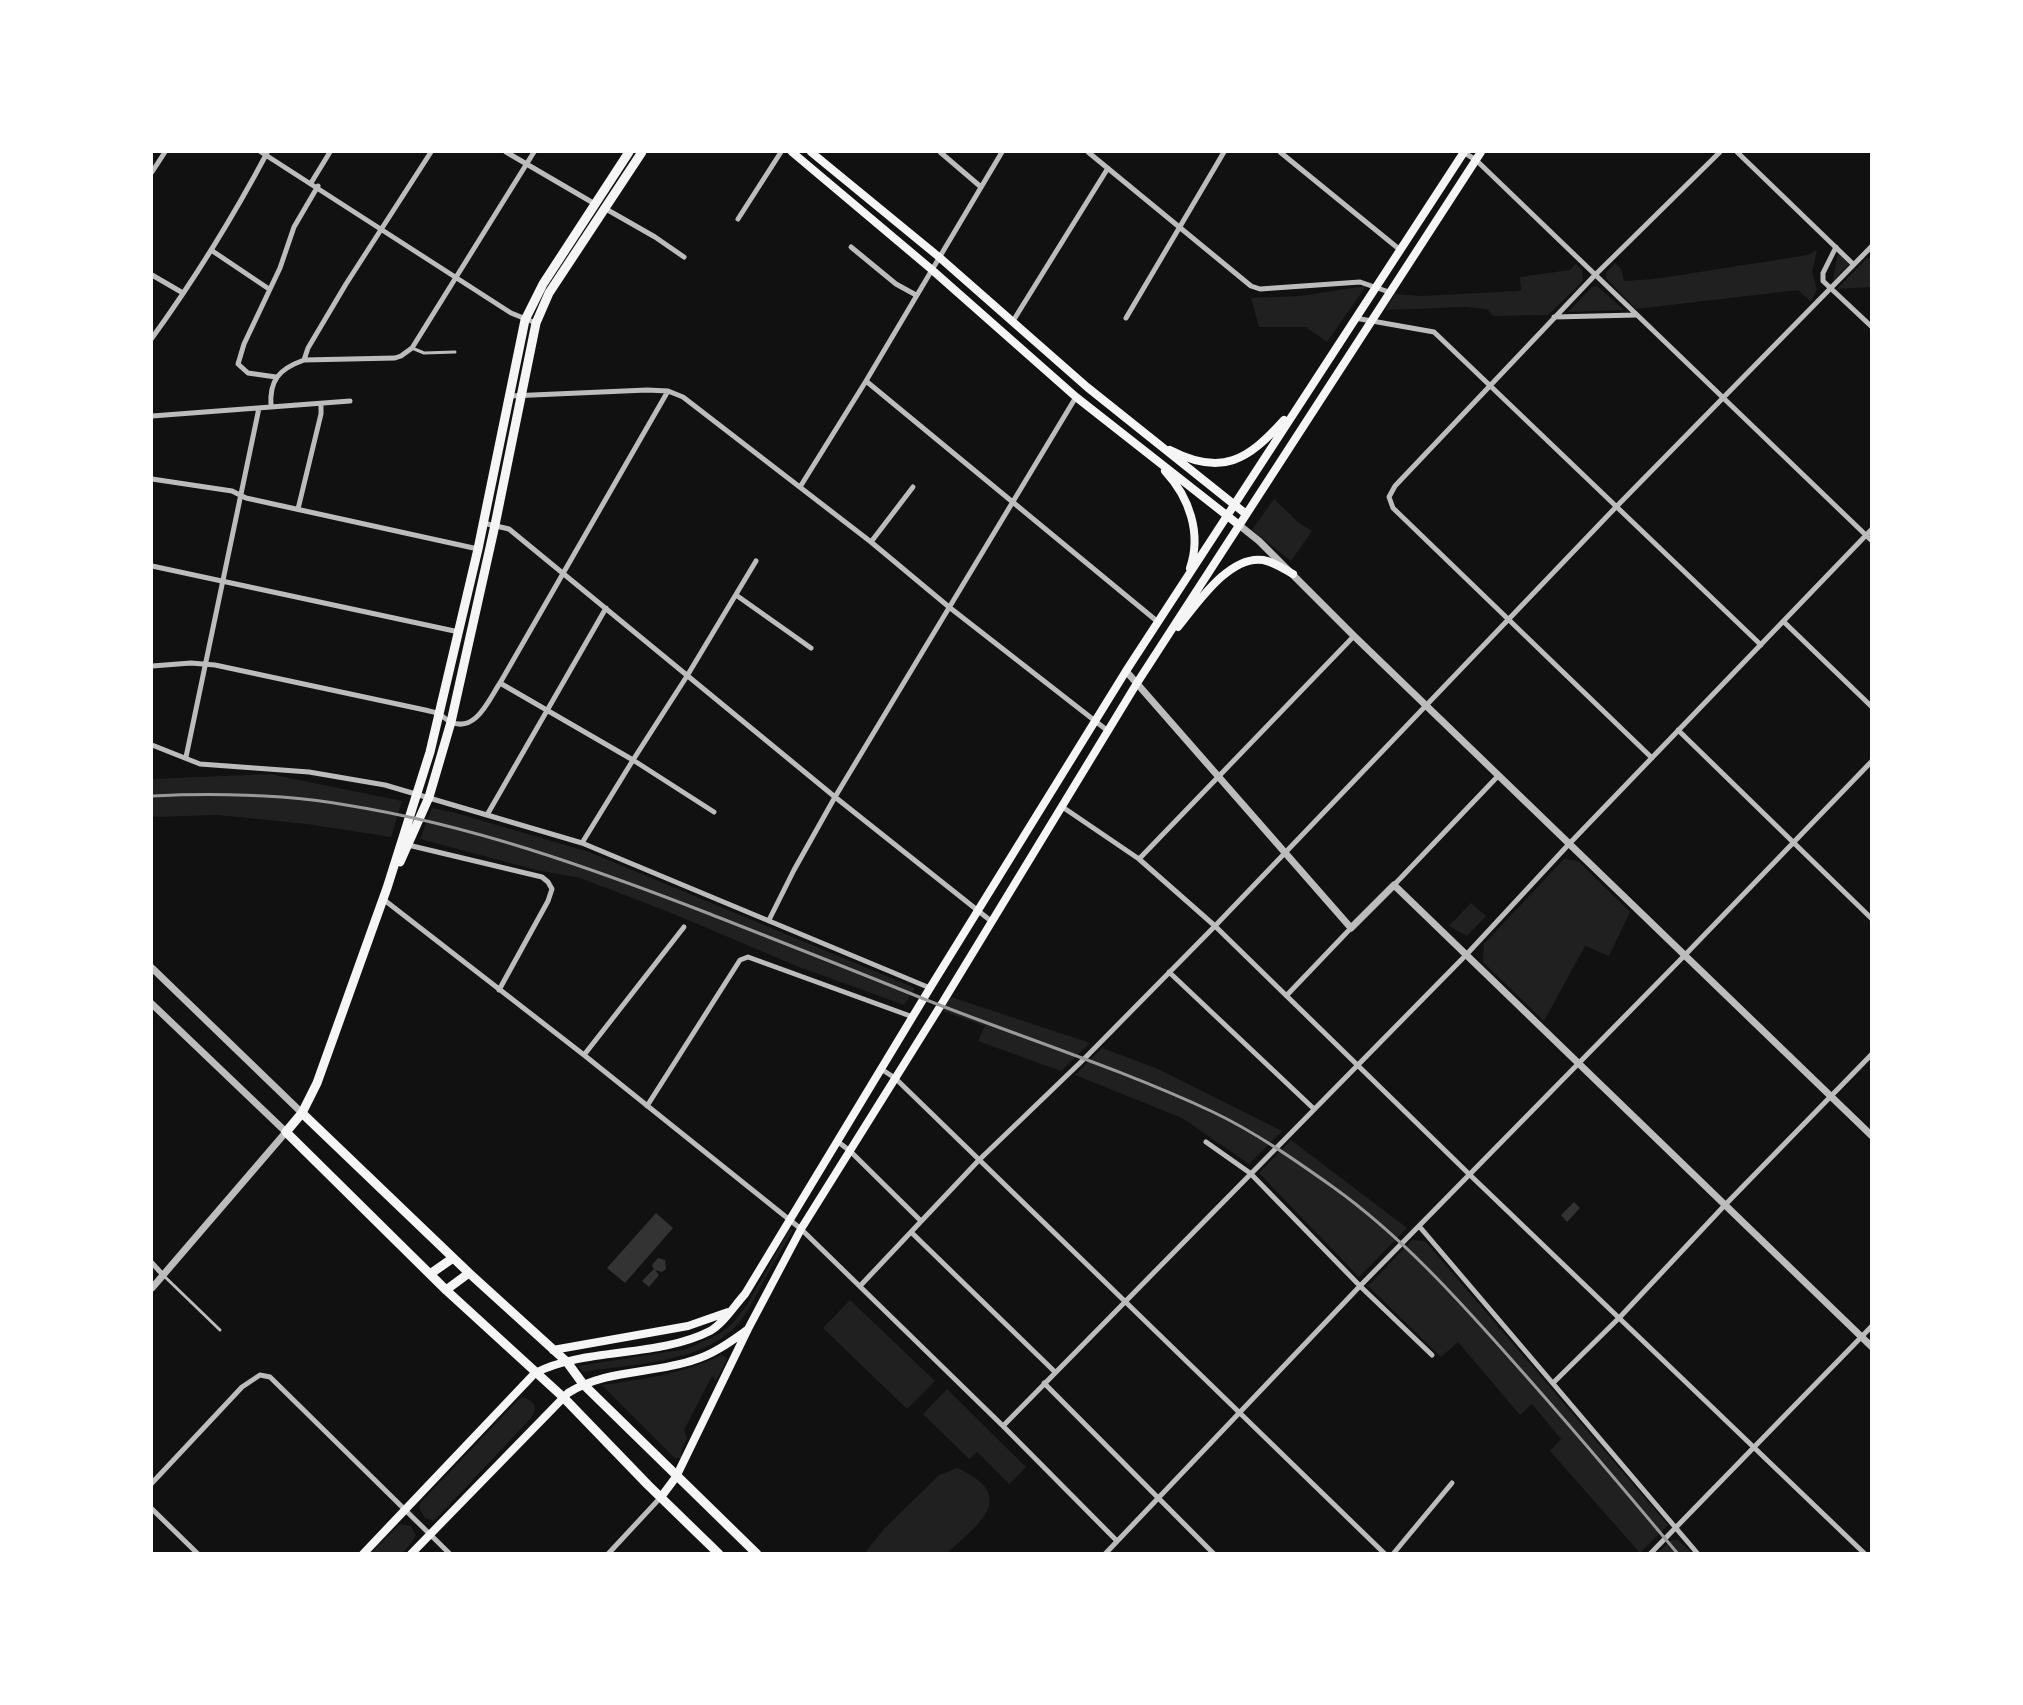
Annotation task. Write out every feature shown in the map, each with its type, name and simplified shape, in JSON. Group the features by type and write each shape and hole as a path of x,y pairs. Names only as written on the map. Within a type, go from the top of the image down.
{"main road":[{"path":"629,152 539,291 525,320 478,549 440,714 417,793 384,899 317,1083 302,1113 286,1132 446,1290 562,1397 719,1554"},
{"path":"387,888 429,797 451,723 495,525 536,322 549,293 642,152"},
{"path":"792,152 931,269 1076,397 1239,525"},
{"path":"811,152 939,257 1065,368 1246,514"},
{"path":"363,1554 535,1373 549,1366 567,1362 675,1343 711,1330 732,1310 761,1270 789,1219 930,987 1126,670 1464,152"},
{"path":"661,1497 676,1477 748,1329 801,1229 1137,682 1481,152"},
{"path":"1153,441 1173,452 1200,462 1220,464 1234,461 1268,438 1303,399"},
{"path":"1143,449 1177,485 1189,510 1193,524 1194,547 1187,577"},
{"path":"1156,653 1207,593 1234,567 1246,562 1264,560 1293,574"},
{"path":"302,1113 453,1258 567,1362 583,1383 676,1477 757,1554"},
{"path":"430,1274 453,1258"},
{"path":"446,1290 469,1273"},
{"path":"553,1350 688,1326 732,1310"},
{"path":"411,1554 562,1397 583,1383 597,1379 696,1360 725,1346 748,1329"}],"street":[{"path":"152,172 165,152"},
{"path":"311,183 330,152"},
{"path":"304,360 308,348 431,152"},
{"path":"506,152 596,204"},
{"path":"271,407 270,390 276,377 283,370 304,360 395,358 412,348 534,152"},
{"path":"738,219 781,152"},
{"path":"940,152 981,187"},
{"path":"800,487 1002,152"},
{"path":"1088,152 1251,286 1260,289 1360,282 1389,292"},
{"path":"1126,318 1224,152"},
{"path":"1280,152 1400,249"},
{"path":"1464,152 1476,160 1872,541"},
{"path":"1652,758 1393,508 1389,497 1392,489 1554,317 1720,152"},
{"path":"1737,152 1853,264"},
{"path":"152,338 211,250 265,153 511,313 525,320 536,322"},
{"path":"1013,321 1108,168"},
{"path":"276,377 248,373 238,364 244,344 280,268 294,227 318,186"},
{"path":"606,209 655,237 684,257"},
{"path":"860,1286 979,1160 1084,1059 1215,926 1616,507 1872,246"},
{"path":"851,247 896,284 916,295"},
{"path":"1836,247 1823,273 1823,281 1872,327"},
{"path":"211,250 269,289"},
{"path":"152,275 183,293"},
{"path":"1554,317 1636,315"},
{"path":"1355,318 1434,332 1761,645"},
{"path":"866,381 1158,621"},
{"path":"510,396 647,390 668,391 683,397 871,542 948,607 1108,730"},
{"path":"152,666 205,664 440,714 451,723 472,722 479,716 500,683 668,391"},
{"path":"769,920 794,870 836,797 1076,397"},
{"path":"152,416 351,401"},
{"path":"298,509 321,414 321,404"},
{"path":"186,757 259,408"},
{"path":"152,479 232,491 246,498 478,549"},
{"path":"871,542 913,487"},
{"path":"483,523 509,529 836,797 992,921"},
{"path":"1239,525 1259,541 1498,776 1872,1136"},
{"path":"1003,1426 1313,1108 1466,955 1569,844 1872,529"},
{"path":"582,843 756,561"},
{"path":"152,566 459,632"},
{"path":"736,595 812,648"},
{"path":"487,815 606,608"},
{"path":"1784,622 1872,707"},
{"path":"1139,859 1354,636"},
{"path":"1126,670 1351,928"},
{"path":"500,683 633,760 714,812"},
{"path":"1678,730 1872,919"},
{"path":"152,745 200,764 309,772 346,777 417,793 582,843 930,987"},
{"path":"1105,1554 1360,1286 1872,761"},
{"path":"1287,995 1498,776"},
{"path":"1061,806 1139,859 1215,926 1864,1554"},
{"path":"408,845 542,877 549,882 552,889 548,901 499,990"},
{"path":"1394,885 1872,1347"},
{"path":"384,899 801,1229 1117,1541"},
{"path":"584,1055 684,927"},
{"path":"647,1106 740,960 748,957 913,1017"},
{"path":"1169,972 1313,1108"},
{"path":"153,974 302,1113"},
{"path":"152,1004 286,1132 152,1288"},
{"path":"1553,1383 1620,1317 1872,1054"},
{"path":"881,1069 895,1078 1385,1554"},
{"path":"837,1142 850,1151 921,1221"},
{"path":"1206,1142 1250,1173 1360,1286 1432,1355"},
{"path":"1419,1226 1698,1554"},
{"path":"911,1232 1055,1372"},
{"path":"152,1263 163,1275"},
{"path":"1650,1554 1872,1326"},
{"path":"152,1483 242,1387 260,1375 270,1377 450,1554"},
{"path":"1044,1383 1214,1554"},
{"path":"1393,1554 1452,1483"},
{"path":"608,1554 661,1497"},
{"path":"152,1509 198,1554"}],"lane":[{"path":"412,348 423,353 455,352"},
{"path":"163,1275 220,1330"}],"shaded area":[{"path":"1817,250 1812,272 1817,289 1811,302 1798,290 1636,309 1606,278 1606,273 1615,263 1621,269 1624,281 1655,279 1808,255"},
{"path":"1838,253 1849,264 1833,281"},
{"path":"1867,258 1871,258 1871,287 1837,289"},
{"path":"1576,264 1582,270 1583,281 1548,315 1493,316 1487,309 1466,307 1385,310 1395,294 1422,296 1518,291 1521,290 1520,277 1570,270"},
{"path":"1366,286 1327,342 1306,327 1259,327 1251,298 1300,296"},
{"path":"1597,286 1624,310 1568,312 1592,287"},
{"path":"1274,499 1299,523 1312,531 1291,561 1252,530"},
{"path":"270,774 402,801 391,837 307,824 218,815 152,817 152,779"},
{"path":"432,808 589,852 915,988 904,1005 799,967 669,912 580,878 536,870 420,839"},
{"path":"1564,859 1578,861 1630,912 1609,956 1585,946 1544,1021 1483,962 1484,944"},
{"path":"1471,903 1486,916 1467,936 1449,926"},
{"path":"951,997 1090,1043 1061,1071 978,1041 985,1026 943,1011"},
{"path":"1102,1048 1158,1069 1282,1131 1249,1164 1182,1118 1075,1075"},
{"path":"1291,1140 1407,1228 1359,1277 1259,1173"},
{"path":"1574,1202 1580,1208 1567,1222 1561,1215"},
{"path":"656,1213 673,1228 625,1283 607,1268"},
{"path":"790,1229 793,1230 748,1310 736,1326 722,1338 704,1348 664,1360 583,1372 578,1366 687,1349 719,1334 733,1323 747,1305"},
{"path":"1412,1240 1425,1241 1668,1525 1640,1553 1550,1451 1561,1439 1532,1404 1520,1415 1458,1342 1441,1357 1368,1286"},
{"path":"658,1258 665,1260 666,1269 662,1272 655,1270 659,1275 649,1287 642,1281 654,1269 652,1265"},
{"path":"850,1300 935,1381 907,1409 823,1328"},
{"path":"721,1355 727,1358 726,1361 716,1381 712,1376 684,1430 687,1438 681,1458 675,1458 602,1385 678,1371"},
{"path":"947,1389 1026,1467 1009,1484 977,1452 969,1459 923,1414"},
{"path":"520,1398 526,1398 534,1404 535,1410 531,1418 434,1521 425,1518 419,1508 421,1502"},
{"path":"957,1468 976,1478 986,1489 990,1499 988,1510 971,1531 947,1553 867,1553 885,1528 939,1475"},
{"path":"400,1524 411,1526 416,1536 403,1553 371,1553"},
{"path":"1671,1540 1678,1540 1692,1553 1657,1553"}],"railway":[{"path":"152,796 249,795 322,801 393,814 485,836 665,897 960,1013 1106,1067 1213,1112 1259,1137 1319,1177 1358,1206 1404,1246 1511,1359 1678,1554"}]}
